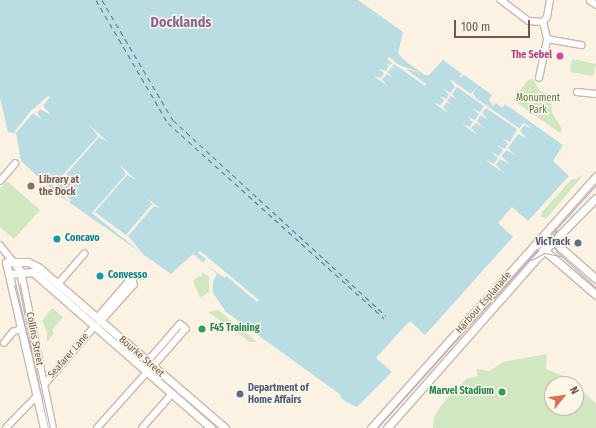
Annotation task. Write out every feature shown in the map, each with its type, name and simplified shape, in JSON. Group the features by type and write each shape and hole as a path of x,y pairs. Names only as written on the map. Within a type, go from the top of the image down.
{"street":[{"path":"501,0 529,21 543,22"},
{"path":"543,22 547,17 550,0"},
{"path":"590,0 596,4"},
{"path":"539,78 547,39 543,22"},
{"path":"547,39 581,45"},
{"path":"577,92 596,94"},
{"path":"0,182 15,164"},
{"name":"Harbour Esplanade","path":"370,428 596,176"},
{"name":"Harbour Esplanade","path":"387,428 545,251 596,198"},
{"path":"545,234 596,280"},
{"path":"536,244 596,295"},
{"name":"Collins Street","path":"0,245 7,261 44,428"},
{"path":"55,287 84,254"},
{"name":"Collins Street","path":"7,261 20,272 52,428"},
{"name":"Bourke Street","path":"7,261 33,264 55,287"},
{"name":"Bourke Street","path":"9,274 31,271 55,287 98,322 174,391 225,428"},
{"path":"130,281 133,281 134,285 98,322 130,281"},
{"name":"Seafarer Lane","path":"43,386 98,322"},
{"path":"97,428 147,368 180,324 186,329 147,368"},
{"path":"4,343 13,332 21,329"},
{"path":"142,428 174,391"},
{"name":"Bourke Street","path":"174,391 211,428"},
{"path":"6,428 37,396"}],"green space":[{"path":"572,59 596,64 593,76 570,72"},
{"name":"Monument Park","path":"533,79 540,91 550,95 552,112 562,129 560,133 513,100 528,80"},
{"path":"584,174 546,219 541,216 542,212 572,179 574,180"},
{"path":"7,181 40,210 14,239 0,227 0,189"},
{"path":"203,273 209,276 209,292 200,298 193,281 199,276 203,277 201,275"},
{"path":"52,308 63,317 52,330 54,333 47,342 47,332 42,321"},
{"path":"218,310 257,342 250,342 208,312"},
{"name":"Marvel Stadium","path":"547,354 546,369 564,376 544,376 544,416 584,416 584,392 596,404 596,428 433,428 434,417 442,404 466,379 478,376 476,369 489,371 503,362"}],"water":[{"path":"0,0 358,0 403,32 398,53 405,61 425,75 429,75 443,60 461,73 460,78 464,75 492,95 489,100 493,106 496,103 502,108 505,104 563,145 553,161 569,176 528,221 512,207 498,223 513,237 425,335 410,321 404,327 376,358 392,372 357,407 346,402 340,397 341,395 226,312 213,293 213,282 217,274 193,254 171,274 56,193 21,161 16,133 8,132 0,98"}],"pier":[{"path":"389,57 399,65 424,74 406,69 426,84 425,86 394,64 392,66 397,71 392,67 387,72 393,78 387,74 382,79 387,85 373,76 381,78 384,73 379,69 386,71 389,66 384,62 390,65 392,63 387,59"},
{"path":"450,79 471,94 478,85 473,94 477,99 519,128 524,123 534,130 524,125 520,131 527,139 518,134 508,148 516,156 507,150 501,156 510,164 500,159 496,165 504,173 485,160 494,164 498,158 491,152 499,156 503,150 496,145 505,149 508,143 501,138 510,142 517,129 486,108 482,113 488,120 481,115 477,121 483,127 476,123 471,128 478,135 462,124 470,127 473,122 468,117 475,120 479,114 473,109 480,112 484,106 457,87 452,94 457,100 451,96 447,100 453,106 447,102 443,107 448,113 434,103 441,105 444,100 439,96 446,99 449,95 444,89 450,93 455,87"},
{"path":"48,96 50,97 43,106 51,115 40,109 37,113 41,119 33,113 16,133 15,131 31,111"},
{"path":"89,125 108,142 99,137 56,186 71,200 69,202 53,186 98,136"},
{"path":"120,165 136,180 127,175 95,212 126,235 152,204 147,198 161,209 154,206 128,236 144,255 92,213 126,174"},
{"path":"200,251 259,300 257,302 226,276 225,278 203,263 206,259 198,253"}],"ferry route":[{"path":"96,0 168,123 384,318"},
{"path":"102,0 173,120 386,316"}],"tram line":[{"path":"377,428 596,185"},
{"path":"556,230 553,240 557,252 596,288"},
{"path":"531,260 544,253 561,256"},
{"path":"20,284 32,349"},
{"path":"14,285 31,351"},
{"path":"32,345 50,428"}],"place":[{"name":"The Sebel","path":"560,56"},
{"name":"Library at the Dock","path":"31,186"},
{"name":"Concavo","path":"57,239"},
{"name":"VicTrack","path":"578,243"},
{"name":"Convesso","path":"100,276"},
{"name":"F45 Training","path":"202,329"},
{"name":"Marvel Stadium","path":"502,392"},
{"name":"Department of Home Affairs","path":"240,394"}],"district":[{"name":"Docklands","path":"181,23"}]}
